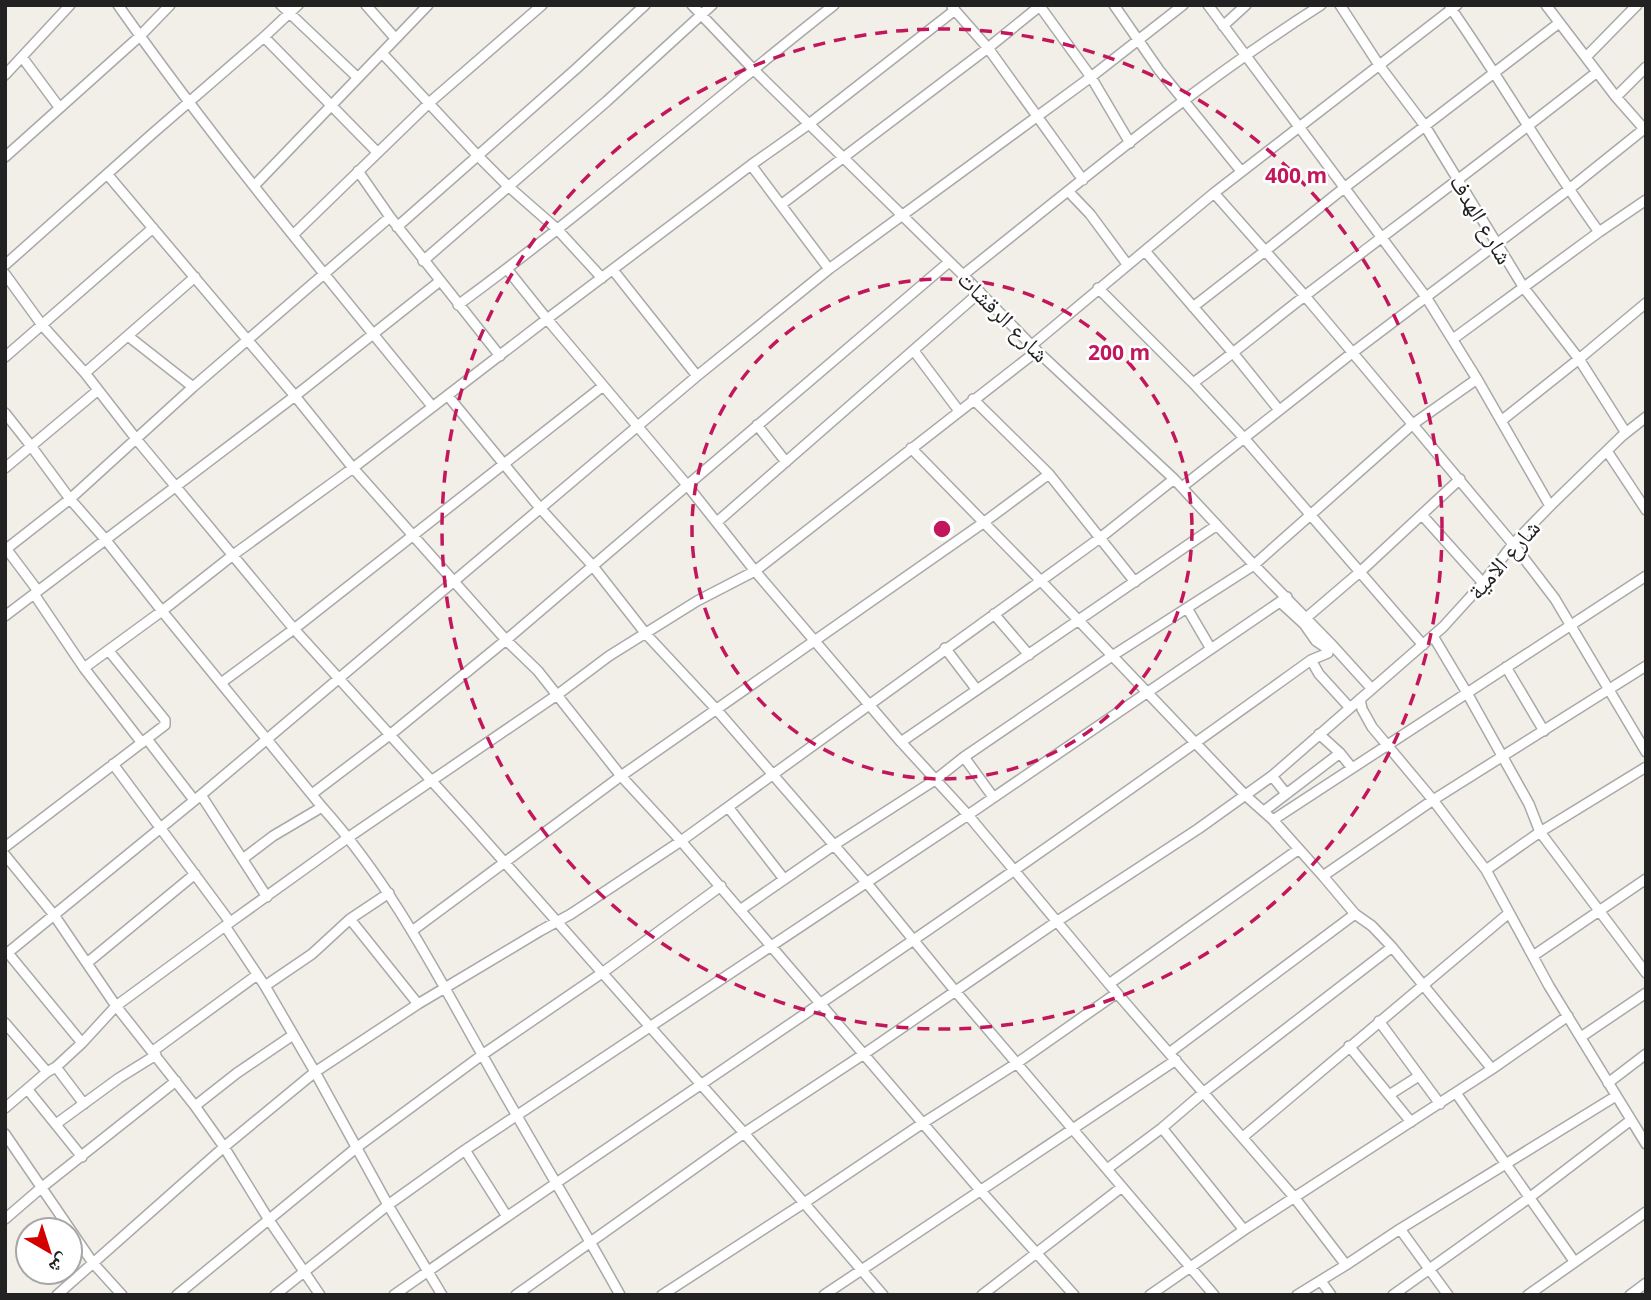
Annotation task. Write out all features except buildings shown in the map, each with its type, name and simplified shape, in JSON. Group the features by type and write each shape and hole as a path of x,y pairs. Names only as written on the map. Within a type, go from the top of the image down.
{"street":[{"path":"5,75 70,5"},
{"path":"118,5 254,186 432,406"},
{"path":"5,156 140,36 170,5"},
{"path":"281,5 357,77"},
{"path":"5,265 298,5"},
{"path":"366,5 395,38"},
{"path":"254,186 428,5"},
{"path":"294,234 429,103 542,5"},
{"path":"397,227 645,5"},
{"name":"شارع الرقشات","path":"692,5 1034,348 1174,479 1283,600 1306,618 1372,689"},
{"path":"424,261 712,5"},
{"path":"458,304 507,269 834,5"},
{"path":"1114,5 1142,47 1241,172"},
{"path":"82,1043 7,954 198,798 698,376 829,270 1091,78 1183,5"},
{"path":"1208,5 1426,297 1478,379 1550,506"},
{"path":"1223,26 1246,5"},
{"path":"963,275 1184,102 1245,56 1321,5"},
{"name":"شارع الهدف","path":"1339,5 1379,65 1425,126 1524,288 1579,359 1626,433"},
{"path":"1182,488 1352,353 1645,130 1616,97 1546,5"},
{"path":"1586,57 1637,5"},
{"path":"782,204 1040,6 1091,78 1130,143"},
{"path":"5,1108 82,1043 116,1006 349,837 557,695 609,656 697,601 755,571 960,411 1034,348 1098,288 1214,193 1453,7 1568,190 1599,232"},
{"path":"84,668 809,124 953,8 988,48 1083,180"},
{"path":"1192,307 1559,23"},
{"path":"264,37 377,152"},
{"path":"382,54 478,156 557,229 602,278"},
{"path":"22,57 59,107"},
{"path":"1616,97 1646,67"},
{"path":"1193,383 1597,72"},
{"path":"751,165 829,270"},
{"path":"358,172 397,227 500,356"},
{"path":"107,174 296,396 353,468 506,640 538,671 621,776 721,886 980,1190 1074,1295"},
{"path":"1068,191 1090,214 1127,264"},
{"path":"1214,193 1305,296 1513,544 1555,599 1646,752"},
{"path":"1453,340 1646,200"},
{"path":"267,897 244,859 198,798 144,741 84,668 6,549 70,499 193,387 390,217"},
{"path":"5,356 153,228"},
{"path":"1144,251 1279,410"},
{"path":"312,794 391,734 506,640 949,262"},
{"path":"507,269 755,571 901,742 968,815 1116,993 1243,1137 1294,1197 1346,1265"},
{"path":"613,270 698,376"},
{"path":"5,274 42,325 85,373 294,629 391,734 744,1133 883,1295"},
{"path":"85,373 195,277"},
{"path":"5,616 296,396 440,281"},
{"path":"1098,288 1244,438 1423,645"},
{"path":"717,522 980,292"},
{"path":"1501,421 1646,303"},
{"path":"128,336 193,387"},
{"path":"914,351 960,411"},
{"path":"740,910 935,780 964,757 1112,656 1254,565 1413,424 1478,379"},
{"path":"221,683 504,466 603,386"},
{"path":"5,468 97,391"},
{"path":"448,396 540,509 592,565 646,634 716,709 866,882 1214,1295"},
{"path":"973,399 1049,474 1135,582"},
{"path":"5,413 70,499 349,837 389,893 446,987 516,1116 620,1295"},
{"name":"شارع الامية","path":"516,1295 744,1133 1198,829 1272,776 1433,636 1483,583 1513,544 1607,451 1646,417"},
{"path":"757,425 786,462"},
{"path":"911,449 1245,795 1273,820 1355,914 1372,926 1392,947 1492,1069"},
{"path":"1607,451 1646,510"},
{"path":"412,931 621,776 1049,474"},
{"path":"57,1295 224,1147 315,1072 418,1004 557,922 681,841 1100,538 1174,479"},
{"path":"1306,618 1461,480"},
{"path":"1422,515 1483,583"},
{"path":"901,742 1217,525"},
{"path":"1273,820 1646,576"},
{"path":"275,1295 388,1205 465,1150 968,815 1283,600 1316,641 1325,647 1328,653 1311,660 914,940 506,1215 394,1295"},
{"path":"1187,607 1211,649"},
{"path":"994,614 1029,655"},
{"path":"1433,636 1529,804 1540,832 1646,973"},
{"path":"945,648 977,690"},
{"path":"5,846 166,723 109,651"},
{"path":"1311,660 1319,674 1350,708"},
{"path":"1323,876 1433,800 1646,666"},
{"path":"1506,667 1544,731"},
{"path":"1360,699 1366,718 1486,870 1568,1016 1645,1141"},
{"path":"1319,734 1352,768"},
{"path":"1264,811 1340,753"},
{"path":"964,757 993,797"},
{"path":"113,764 195,874 228,924 442,1295"},
{"path":"1486,870 1540,832 1646,767"},
{"path":"1272,776 1284,791 1288,792"},
{"path":"244,859 273,836 322,807"},
{"path":"728,807 785,879"},
{"path":"1109,984 1299,849"},
{"path":"5,855 54,915 116,1006 195,1106 320,1295"},
{"path":"87,964 195,874"},
{"path":"1533,956 1646,879"},
{"path":"177,1295 356,1148 721,886"},
{"path":"265,986 312,954 350,919 389,893"},
{"path":"1243,1137 1509,913"},
{"path":"824,1295 1073,1129 1173,1057 1355,914"},
{"path":"350,919 418,1004"},
{"path":"1107,1169 1392,947"},
{"path":"56,1124 257,975"},
{"path":"662,1295 1017,1063 1116,993"},
{"path":"1581,1037 1646,993"},
{"path":"1150,1295 1294,1197 1440,1104 1568,1016"},
{"path":"1379,1021 1440,1104"},
{"path":"5,1023 84,1104"},
{"path":"195,1106 293,1035"},
{"path":"1349,1046 1411,1122"},
{"path":"1608,1083 1646,1054"},
{"path":"1390,1095 1419,1076"},
{"path":"5,1220 41,1188 176,1081"},
{"path":"28,1090 82,1157"},
{"path":"1456,1093 1574,1261"},
{"path":"1297,1295 1616,1096"},
{"path":"1393,1295 1530,1198 1631,1120"},
{"path":"1162,1128 1244,1230"},
{"path":"5,1134 93,1263 122,1295"},
{"path":"465,1150 506,1215"},
{"path":"982,1295 1122,1187"},
{"path":"1528,1295 1646,1212"},
{"path":"1400,1229 1448,1295"},
{"path":"1321,1281 1331,1295"},
{"path":"1630,1295 1646,1283"}]}
